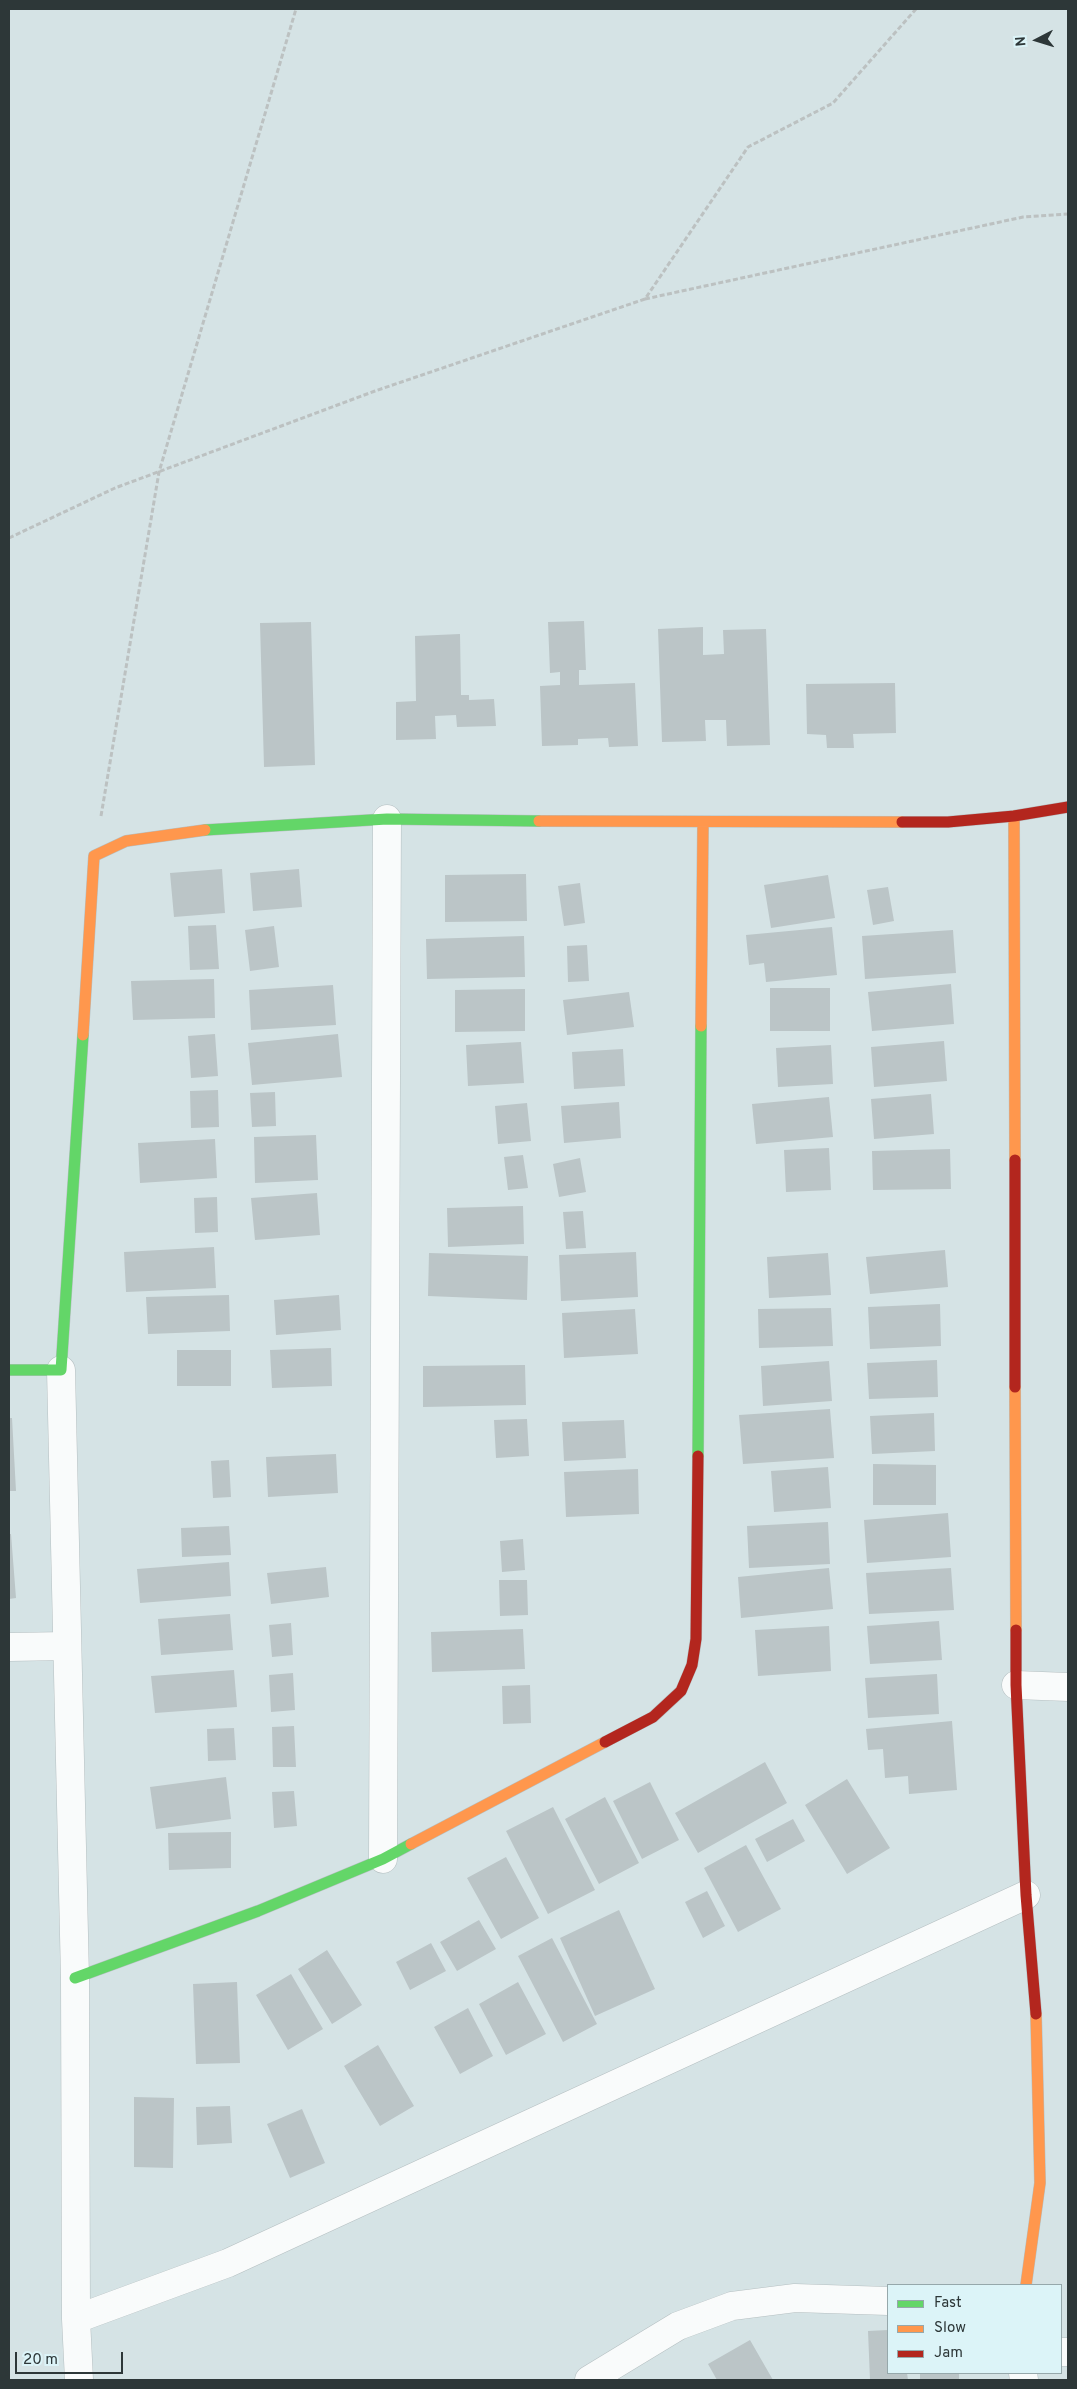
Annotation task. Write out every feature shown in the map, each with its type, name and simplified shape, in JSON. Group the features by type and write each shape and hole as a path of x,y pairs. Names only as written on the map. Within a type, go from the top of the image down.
{"street":[{"path":"79,2380 76,2319 74,1978 60,1370 94,856 126,841 191,831 387,819 703,823 948,822 1014,816 1068,806"},
{"path":"1014,816 1016,1685 1026,1895 1035,1990 1040,2183 1038,2210 1026,2284"},
{"path":"383,1858 387,819"},
{"path":"74,1978 258,1911 383,1858 653,1717 681,1691 692,1665 696,1639 703,823"},
{"path":"9,1370 60,1370"},
{"path":"9,1647 66,1646"},
{"path":"1016,1685 1068,1687"},
{"path":"76,2319 228,2263 1026,1895"},
{"path":"589,2380 678,2326 732,2306 795,2298 887,2301"}],"path":[{"path":"94,856 159,472 296,9"},
{"path":"646,299 748,147 833,103 916,9"},
{"path":"9,538 115,488 375,391 646,299 1023,217 1068,214"}],"building":[{"path":"584,621 586,670 579,670 579,685 635,683 638,746 609,747 608,738 578,739 578,745 542,746 540,686 560,685 560,672 550,673 548,622"},
{"path":"311,622 315,765 264,767 260,623"},
{"path":"703,627 703,655 724,654 723,630 766,629 770,745 727,746 726,720 705,720 706,741 662,742 658,629"},
{"path":"460,634 461,695 469,695 469,700 494,699 496,726 457,727 456,715 435,716 436,739 396,740 396,702 416,701 415,636"},
{"path":"895,683 896,733 853,734 854,748 827,748 826,735 807,734 806,684"},
{"path":"222,869 225,913 174,917 170,873"},
{"path":"299,869 302,907 253,911 250,873"},
{"path":"526,874 527,921 445,922 445,875"},
{"path":"828,875 835,918 771,928 764,885"},
{"path":"580,883 585,923 564,926 558,886"},
{"path":"888,887 894,921 873,925 867,890"},
{"path":"216,925 219,969 190,970 188,926"},
{"path":"274,926 279,967 250,971 245,930"},
{"path":"832,927 837,975 766,982 764,963 749,965 746,935"},
{"path":"953,930 956,973 865,979 862,936"},
{"path":"524,936 525,977 427,979 426,939"},
{"path":"587,945 589,981 568,982 567,946"},
{"path":"214,979 215,1018 133,1020 131,981"},
{"path":"951,984 954,1024 872,1031 868,992"},
{"path":"333,985 336,1025 251,1030 249,990"},
{"path":"770,988 830,988 830,1031 770,1031"},
{"path":"525,989 525,1031 455,1032 455,990"},
{"path":"629,992 634,1027 567,1035 563,1000"},
{"path":"215,1034 218,1076 191,1078 188,1036"},
{"path":"338,1034 342,1077 252,1085 248,1043"},
{"path":"944,1041 947,1081 874,1087 871,1047"},
{"path":"521,1042 524,1083 468,1086 466,1045"},
{"path":"831,1045 833,1084 778,1087 776,1048"},
{"path":"623,1049 625,1086 574,1089 572,1052"},
{"path":"218,1090 219,1127 191,1128 190,1091"},
{"path":"275,1092 276,1126 252,1127 250,1093"},
{"path":"931,1094 934,1134 874,1139 871,1099"},
{"path":"829,1097 833,1137 756,1144 752,1104"},
{"path":"619,1102 621,1138 564,1143 561,1106"},
{"path":"527,1103 531,1141 498,1144 495,1106"},
{"path":"316,1135 318,1180 255,1183 254,1137"},
{"path":"215,1139 217,1178 140,1183 138,1143"},
{"path":"829,1148 831,1190 786,1192 784,1150"},
{"path":"950,1149 951,1189 873,1190 872,1151"},
{"path":"523,1155 528,1188 508,1190 504,1157"},
{"path":"580,1158 586,1192 559,1197 553,1164"},
{"path":"317,1193 320,1235 255,1240 251,1198"},
{"path":"217,1197 218,1232 195,1233 194,1198"},
{"path":"523,1206 524,1244 448,1247 447,1208"},
{"path":"583,1211 586,1248 566,1249 563,1212"},
{"path":"214,1247 216,1288 126,1292 124,1252"},
{"path":"945,1250 948,1287 870,1294 866,1257"},
{"path":"636,1252 638,1297 561,1301 559,1255"},
{"path":"429,1253 528,1256 527,1300 428,1296"},
{"path":"828,1253 831,1295 769,1298 767,1257"},
{"path":"229,1295 230,1331 148,1334 146,1297"},
{"path":"339,1295 341,1330 276,1335 274,1300"},
{"path":"940,1304 941,1346 870,1349 868,1307"},
{"path":"831,1308 833,1346 759,1348 758,1309"},
{"path":"635,1309 638,1354 564,1358 562,1313"},
{"path":"331,1348 332,1386 272,1388 270,1350"},
{"path":"177,1350 231,1350 231,1386 177,1386"},
{"path":"937,1360 938,1397 869,1399 867,1363"},
{"path":"829,1361 832,1401 763,1406 761,1366"},
{"path":"525,1365 526,1405 423,1407 423,1366"},
{"path":"830,1409 834,1458 743,1464 739,1415"},
{"path":"934,1413 935,1451 872,1454 870,1416"},
{"path":"9,1418 12,1418 16,1491 9,1491"},
{"path":"527,1419 529,1456 496,1458 494,1420"},
{"path":"624,1420 626,1458 564,1461 562,1422"},
{"path":"336,1454 338,1493 268,1497 266,1457"},
{"path":"229,1460 231,1497 213,1498 211,1461"},
{"path":"873,1464 936,1465 936,1505 873,1505"},
{"path":"828,1467 831,1508 774,1512 771,1471"},
{"path":"638,1469 639,1514 566,1517 564,1472"},
{"path":"948,1513 951,1557 867,1563 864,1520"},
{"path":"828,1522 830,1564 749,1568 747,1526"},
{"path":"229,1526 231,1555 182,1557 181,1528"},
{"path":"9,1534 11,1534 16,1598 9,1599"},
{"path":"523,1539 525,1570 502,1572 500,1541"},
{"path":"229,1562 231,1596 140,1603 137,1569"},
{"path":"326,1567 329,1597 271,1604 267,1573"},
{"path":"829,1568 833,1609 741,1618 738,1577"},
{"path":"951,1568 954,1610 869,1614 866,1573"},
{"path":"499,1580 527,1580 528,1615 500,1616"},
{"path":"230,1614 233,1650 161,1655 158,1619"},
{"path":"939,1621 942,1660 870,1664 867,1626"},
{"path":"291,1623 293,1655 272,1657 269,1625"},
{"path":"829,1626 831,1671 758,1676 755,1630"},
{"path":"523,1629 525,1669 432,1672 431,1632"},
{"path":"234,1670 237,1707 155,1713 151,1676"},
{"path":"293,1673 295,1710 271,1712 269,1675"},
{"path":"937,1674 939,1714 868,1718 865,1678"},
{"path":"530,1685 531,1723 503,1724 502,1686"},
{"path":"952,1721 957,1790 909,1794 908,1776 885,1778 883,1749 868,1750 866,1729"},
{"path":"294,1726 296,1767 273,1767 272,1727"},
{"path":"234,1728 236,1760 208,1761 207,1729"},
{"path":"765,1762 787,1803 698,1853 675,1813"},
{"path":"226,1777 231,1819 156,1829 150,1787"},
{"path":"847,1779 890,1848 847,1874 805,1805"},
{"path":"650,1782 679,1840 642,1859 613,1801"},
{"path":"294,1791 297,1826 274,1828 272,1792"},
{"path":"605,1797 639,1863 599,1884 565,1819"},
{"path":"553,1807 595,1890 548,1914 506,1831"},
{"path":"793,1819 805,1841 767,1862 755,1839"},
{"path":"231,1832 231,1868 169,1870 168,1833"},
{"path":"746,1845 781,1909 738,1932 704,1868"},
{"path":"506,1857 539,1918 501,1939 467,1878"},
{"path":"707,1891 725,1926 703,1938 685,1902"},
{"path":"619,1910 655,1989 595,2016 560,1938"},
{"path":"479,1920 496,1949 457,1971 440,1942"},
{"path":"552,1938 597,2024 563,2042 518,1956"},
{"path":"431,1943 446,1971 410,1990 396,1962"},
{"path":"327,1950 362,2005 332,2024 298,1969"},
{"path":"291,1974 323,2029 288,2050 256,1995"},
{"path":"237,1982 240,2063 196,2064 193,1984"},
{"path":"518,1982 546,2034 506,2055 479,2004"},
{"path":"468,2008 493,2056 460,2074 434,2027"},
{"path":"378,2045 414,2106 380,2126 344,2066"},
{"path":"134,2097 174,2098 173,2168 134,2167"},
{"path":"230,2106 232,2143 197,2145 196,2107"},
{"path":"302,2109 325,2163 290,2178 267,2124"},
{"path":"887,2330 887,2374 907,2374 908,2380 870,2380 868,2331"},
{"path":"750,2340 773,2380 717,2380 708,2364"},
{"path":"920,2374 959,2374 959,2380 920,2380"}],"traffic: fast":[{"path":"205,830 387,819 539,821"},
{"path":"698,1456 701,1026"},
{"path":"9,1370 61,1370 83,1035"},
{"path":"75,1978 258,1911 383,1859 411,1844"}],"traffic: slow":[{"path":"1014,816 1015,1160"},
{"path":"539,821 902,822"},
{"path":"701,1026 703,823"},
{"path":"83,1035 94,856 126,841 205,830"},
{"path":"1015,1387 1016,1630"},
{"path":"411,1844 605,1742"},
{"path":"1026,2284 1040,2183 1036,2014"}],"traffic: jam":[{"path":"902,822 948,822 1014,816 1068,807"},
{"path":"1015,1160 1015,1387"},
{"path":"605,1742 653,1717 681,1691 692,1665 696,1639 698,1456"},
{"path":"1016,1630 1016,1685 1026,1895 1036,2014"}]}
